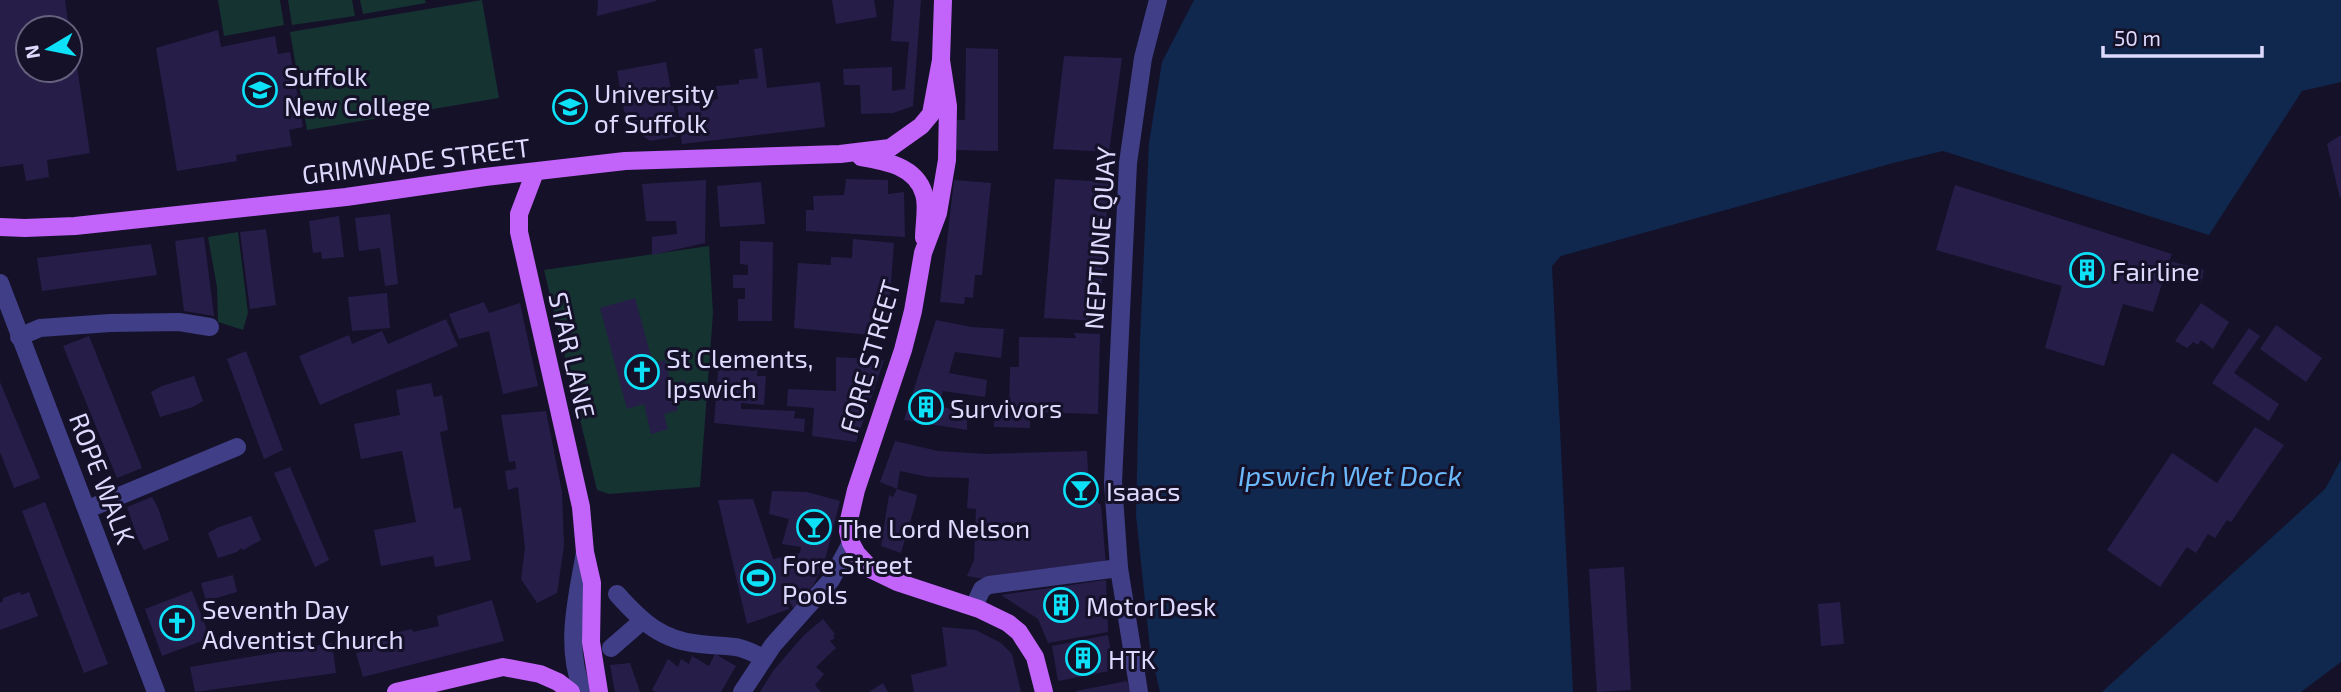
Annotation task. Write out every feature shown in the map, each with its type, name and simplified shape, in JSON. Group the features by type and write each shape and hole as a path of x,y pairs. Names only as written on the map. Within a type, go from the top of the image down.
{"main road":[{"name":"FORE STREET","path":"850,543 851,510 903,350 923,253 938,213 947,160 948,106 942,60 943,0"},
{"name":"GRIMWADE STREET","path":"0,227 75,226 346,197 625,162 840,154 890,148 921,126 931,114 942,60"},
{"name":"GRIMWADE STREET","path":"840,154 886,162 906,169 919,183 925,195 923,253"},
{"name":"STAR LANE","path":"535,172 519,214 519,232 577,484 585,552 592,583 591,642 599,692"},
{"path":"850,543 872,570 897,582 974,606 1019,632 1035,657 1044,692"},
{"path":"397,692 503,667 540,674 558,681 571,692"}],"street":[{"name":"NEPTUNE QUAY","path":"1139,692 1119,568 1113,481 1128,163 1143,58 1158,0"},
{"name":"ROPE WALK","path":"0,284 156,692"},
{"path":"19,337 40,328 110,323 172,321 210,327"},
{"path":"88,509 237,447"},
{"name":"FORE STREET","path":"742,692 763,658 831,580 850,543"},
{"name":"STAR LANE","path":"583,692 574,658 573,624 585,552"},
{"path":"974,606 982,589 989,585 1119,568"},
{"path":"617,594 642,621 678,640 697,644 741,646 763,658"},
{"path":"611,648 642,621"}],"green space":[{"path":"218,0 280,0 284,25 224,36"},
{"path":"288,0 352,0 355,16 292,25"},
{"path":"360,0 425,0 426,3 363,14"},
{"path":"482,0 499,98 307,130 290,32"},
{"path":"238,232 248,313 243,330 218,322 217,287 208,237"},
{"path":"709,246 713,313 700,487 609,494 597,490 544,270"}],"water":[{"name":"Ipswich Wet Dock","path":"1194,0 2341,0 2341,82 2302,91 2209,235 1943,151 1561,256 1552,266 1573,692 1160,692 1150,649 1136,515 1140,339 1149,143 1162,62"},
{"path":"2341,460 2341,662 2301,692 2102,692 2325,489"}],"building":[{"path":"0,0 65,0 67,14 14,14 14,84 80,84 90,153 47,160 49,177 26,181 23,164 0,167"},
{"path":"598,0 656,0 656,1 597,16"},
{"path":"832,0 874,0 877,17 836,24"},
{"path":"894,0 921,0 913,106 893,113 861,114 860,85 844,85 843,69 892,67 892,91 905,89 909,42 891,41"},
{"path":"218,30 221,47 275,36 278,54 290,52 303,127 289,130 292,146 236,155 237,161 177,171 156,48"},
{"path":"762,48 767,88 820,82 825,127 682,144 676,94 698,92 699,102 718,99 716,86 739,84 739,80 758,78 754,49"},
{"path":"966,48 998,49 998,151 956,150 956,120 965,120"},
{"path":"1064,56 1122,58 1109,152 1053,149"},
{"path":"666,62 679,136 650,141 642,135 624,111 617,71"},
{"path":"2341,135 2341,198 2340,198 2327,144"},
{"path":"846,179 888,180 888,194 904,192 905,237 806,231 806,210 814,210 813,196 844,195"},
{"path":"1055,179 1109,182 1099,321 1044,318"},
{"path":"706,180 705,243 652,255 652,237 677,234 676,221 646,221 642,184"},
{"path":"954,180 991,183 982,275 975,275 973,298 965,297 964,304 940,302"},
{"path":"761,182 765,224 720,227 717,186"},
{"name":"Fairline","path":"1955,185 2172,254 2169,261 2204,270 2201,283 2165,274 2153,312 2123,304 2104,366 2045,348 2062,286 1936,250"},
{"path":"390,214 398,284 385,286 380,248 359,251 355,218"},
{"path":"339,216 344,257 322,259 321,252 313,253 309,221"},
{"path":"266,229 276,305 250,309 240,232"},
{"path":"204,237 214,316 184,311 175,241"},
{"path":"853,239 894,243 890,295 883,336 794,328 798,263 831,265 831,257 852,258"},
{"path":"740,241 773,242 772,321 738,321 738,299 745,299 745,288 733,288 733,275 748,275 748,265 740,264"},
{"path":"151,244 157,275 42,291 37,258"},
{"path":"387,293 390,328 352,331 348,297"},
{"name":"St Clements, Ipswich","path":"635,298 653,364 665,360 671,384 684,380 686,390 674,393 678,410 664,414 668,429 651,434 644,404 627,409 600,308"},
{"path":"484,302 489,313 520,303 538,386 503,394 489,331 459,339 449,314"},
{"path":"2201,303 2229,322 2213,349 2201,340 2198,345 2193,342 2187,348 2175,341"},
{"path":"446,319 458,346 320,405 299,356 349,335 352,344 382,331 388,344"},
{"path":"936,320 971,327 1004,329 1001,358 955,352 949,373 987,380 985,397 943,391 938,406 951,409 951,403 967,404 967,430 904,420"},
{"path":"2276,325 2322,358 2306,382 2260,349"},
{"path":"2249,328 2260,336 2234,373 2279,404 2269,421 2212,383"},
{"path":"1074,333 1100,334 1098,414 1030,412 1030,428 994,427 994,415 1009,415 1010,367 1019,367 1019,337 1076,338"},
{"path":"89,336 142,468 117,478 63,346"},
{"path":"246,351 283,450 264,459 227,359"},
{"path":"721,356 758,358 757,376 766,376 764,405 741,403 741,409 795,411 794,418 805,419 804,432 714,423"},
{"path":"836,357 884,360 856,442 812,436 814,408 787,406 788,389 836,391"},
{"path":"194,376 203,401 193,407 160,417 151,392"},
{"path":"0,382 40,478 14,488 0,452"},
{"path":"431,383 434,397 442,395 448,430 440,432 454,509 461,507 471,560 435,567 433,556 381,566 374,530 416,522 402,451 361,459 354,424 400,415 396,390"},
{"path":"546,411 562,492 564,546 557,593 537,603 521,579 525,548 518,487 508,490 505,471 516,469 515,461 509,462 501,415"},
{"path":"2255,427 2284,445 2231,522 2227,520 2215,538 2208,534 2196,553 2187,547 2160,587 2107,550 2172,453 2217,483"},
{"path":"895,441 938,451 985,454 1087,451 1089,495 1101,505 1106,565 983,579 967,576 974,560 976,509 967,508 969,478 929,477 900,471 897,489 880,482"},
{"path":"290,467 329,560 315,567 274,473"},
{"path":"897,489 917,495 901,553 881,546 889,495 893,497"},
{"path":"772,491 807,492 840,501 825,560 814,584 794,609 786,596 789,609 747,624 718,500 753,499 773,559 800,553 801,547 782,544 789,519 769,514"},
{"path":"152,497 169,540 144,550 127,507"},
{"path":"45,502 108,664 84,673 22,511"},
{"path":"251,516 261,540 243,550 241,548 218,558 208,533"},
{"path":"1624,567 1631,690 1597,692 1589,569"},
{"path":"233,575 237,592 206,601 201,583"},
{"name":"MotorDesk","path":"1106,580 1108,632 1048,643 1038,619 1001,595"},
{"name":"Seventh Day Adventist Church","path":"192,591 210,638 162,656 145,609"},
{"path":"20,592 21,595 29,592 38,616 0,630 0,603 3,598"},
{"path":"492,600 504,641 363,677 356,653 366,651 365,640 439,626 437,616"},
{"path":"1840,602 1844,644 1821,646 1818,604"},
{"path":"823,619 835,634 835,638 830,641 836,648 816,667 824,674 815,685 821,692 760,692 773,671 803,636"},
{"path":"942,627 976,630 1001,643 1012,654 1021,692 914,692 911,675 947,666"},
{"name":"HTK","path":"1108,635 1114,670 1058,681 1052,646"},
{"path":"332,643 336,673 195,692 190,667"},
{"path":"715,654 736,666 721,692 652,690 668,659 678,667 681,659 689,664 692,656 709,666"},
{"path":"630,663 640,692 615,692 610,665"},
{"path":"1127,681 1131,692 1076,691"},
{"path":"883,683 888,692 869,692"}],"place":[{"name":"Suffolk New College","path":"260,90"},
{"name":"University of Suffolk","path":"570,107"},
{"name":"Fairline","path":"2087,270"},
{"name":"St Clements, Ipswich","path":"642,372"},
{"name":"Survivors","path":"926,407"},
{"name":"Isaacs","path":"1081,490"},
{"name":"The Lord Nelson","path":"814,527"},
{"name":"Fore Street Pools","path":"758,578"},
{"name":"MotorDesk","path":"1061,605"},
{"name":"Seventh Day Adventist Church","path":"177,623"},
{"name":"HTK","path":"1083,658"}]}
